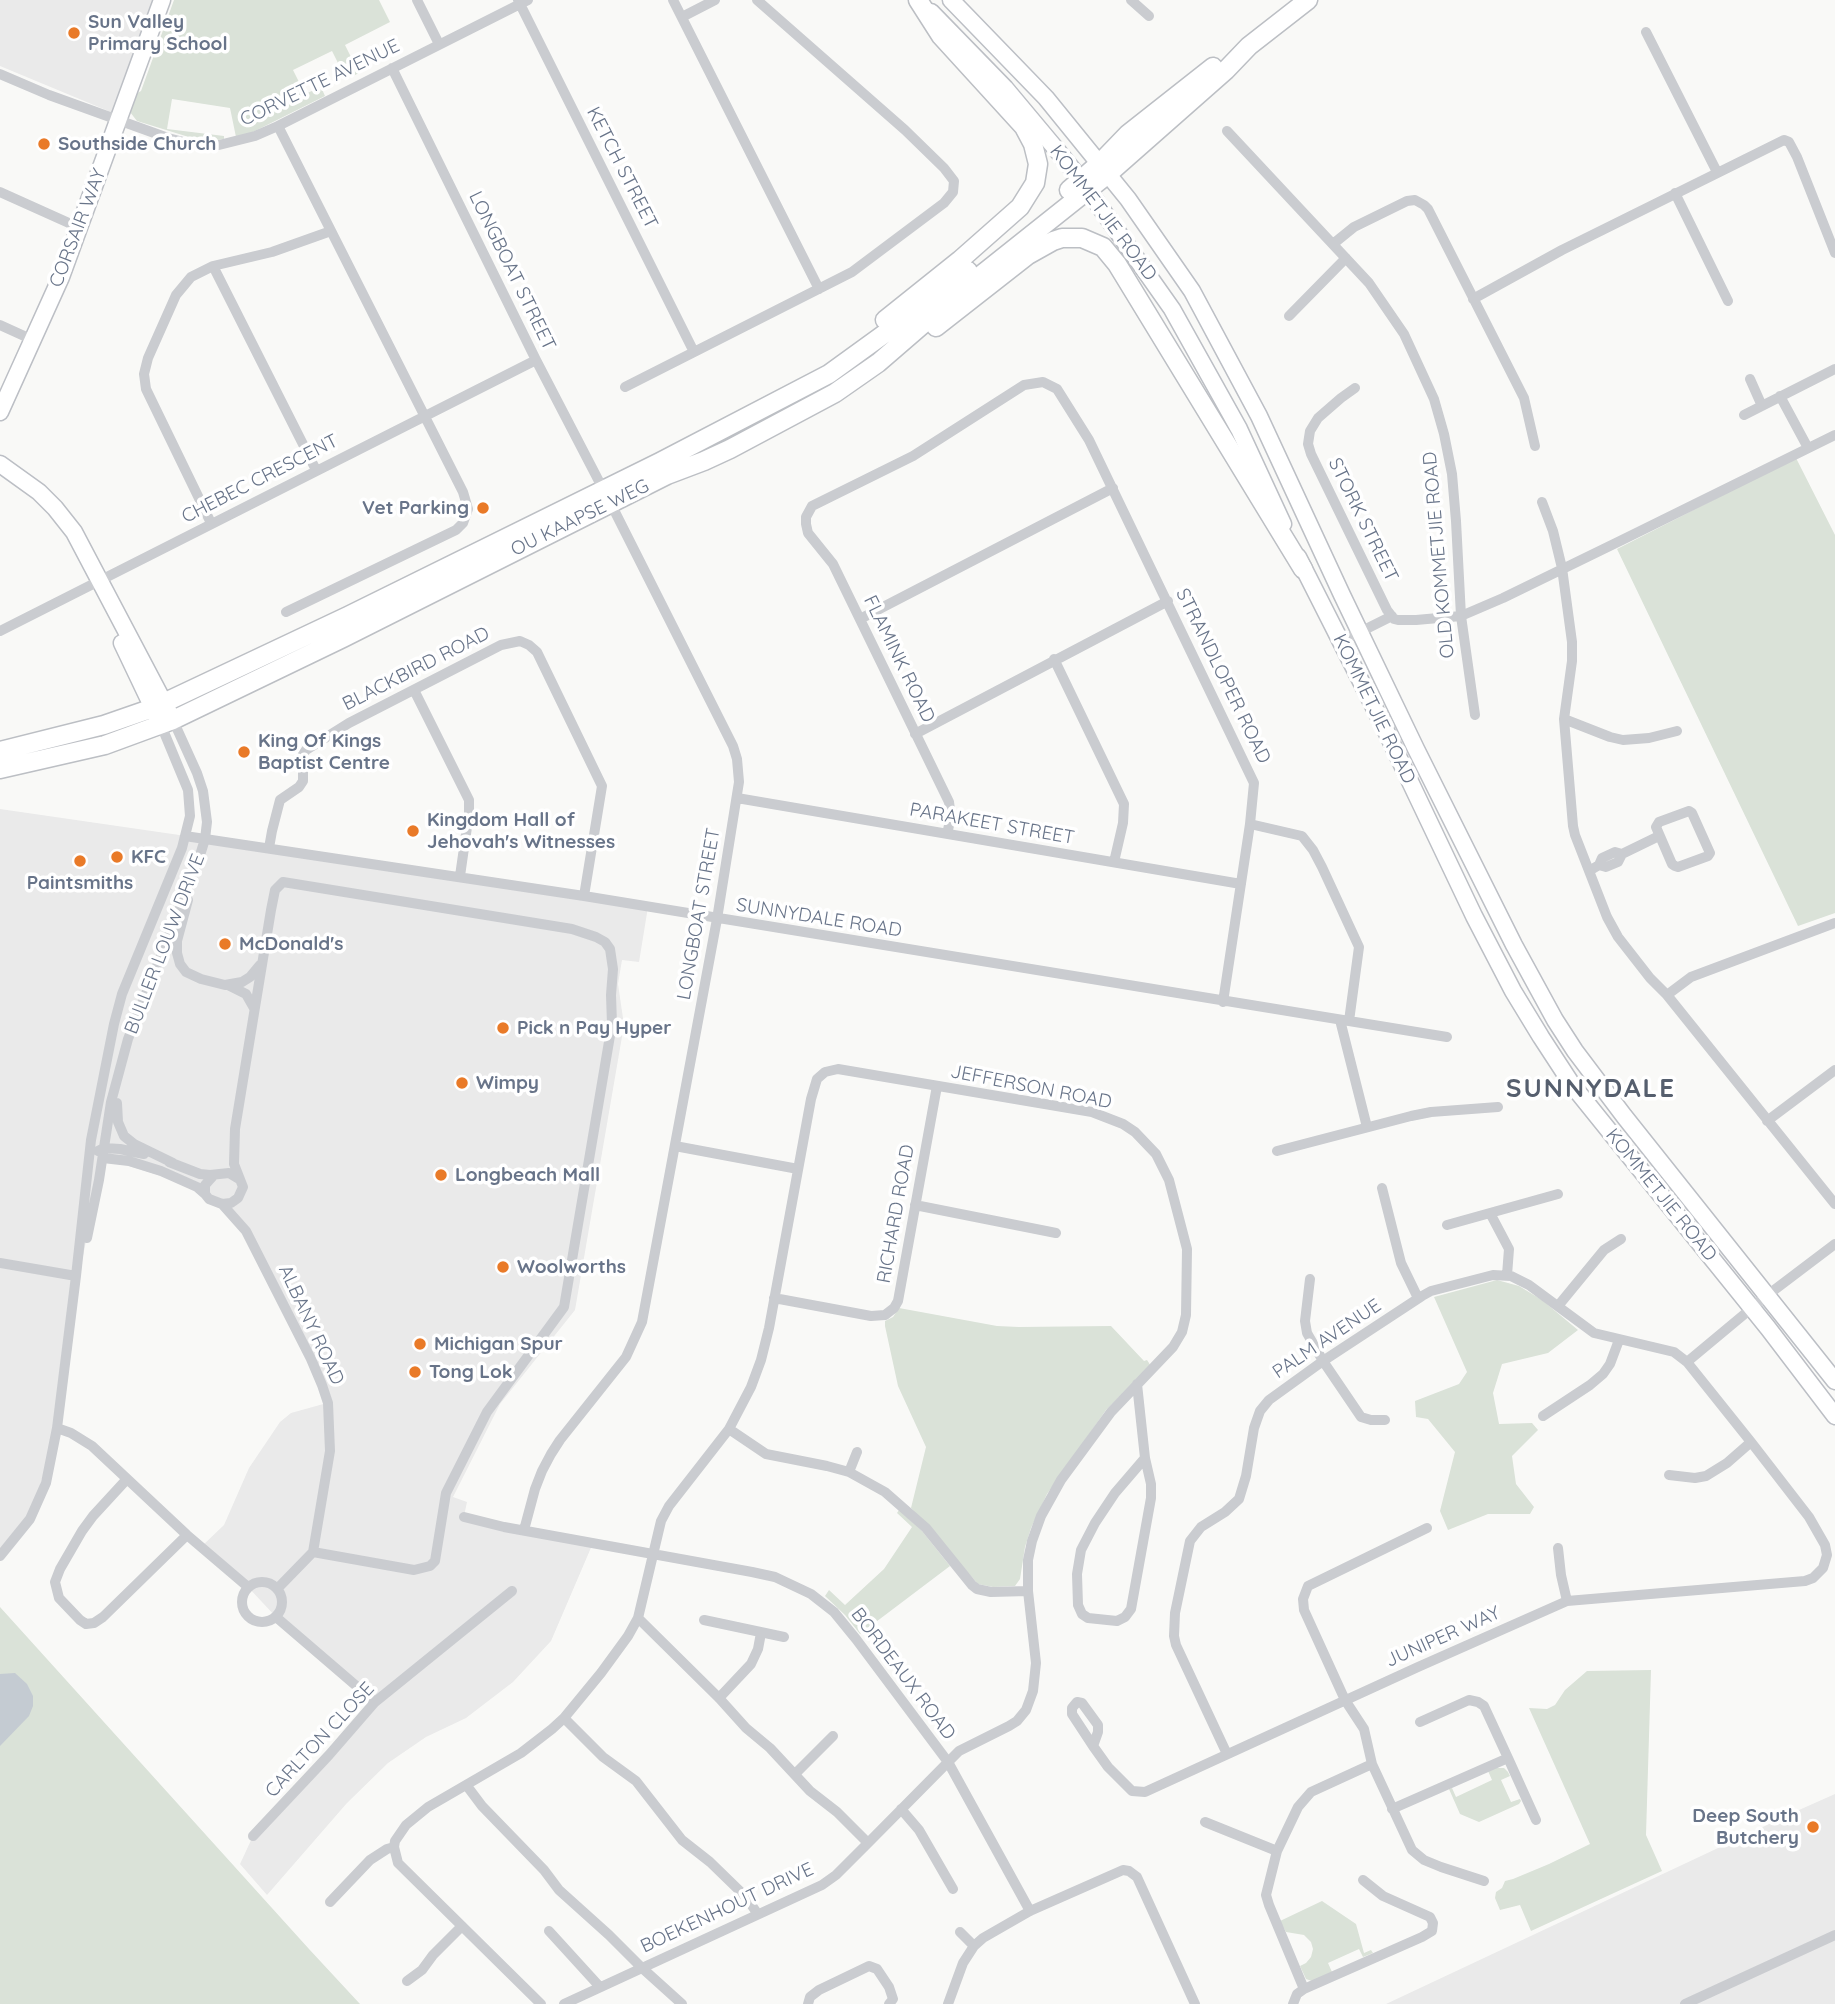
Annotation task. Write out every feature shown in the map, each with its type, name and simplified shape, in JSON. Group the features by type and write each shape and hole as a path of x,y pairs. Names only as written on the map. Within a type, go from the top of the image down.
{"main road":[{"name":"CORSAIR WAY","path":"0,412 80,228 162,0"},
{"name":"KOMMETJIE ROAD","path":"919,0 1005,88 1084,185 1172,309 1238,429 1303,569 1342,641 1474,916 1513,991 1573,1086 1752,1308 1835,1416"},
{"path":"847,360 872,331 1020,207 1035,183 1037,155 1024,127 942,36 919,0"},
{"name":"KOMMETJIE ROAD","path":"951,0 1046,98 1104,168 1192,291 1259,416 1360,632 1502,920 1555,1020 1575,1051 1835,1381"},
{"name":"OU KAAPSE WEG","path":"0,751 104,725 159,705 607,496 730,449 816,405 878,363 966,288 1104,168 1128,134 1219,62 1249,46 1308,0"},
{"name":"OU KAAPSE WEG","path":"0,769 105,745 167,722 607,496 660,462 809,385 936,296 1084,185"},
{"path":"878,363 897,354 940,324 1042,246 1072,237 1093,241 1103,247 1117,264 1303,569"},
{"name":"BULLER LOUW DRIVE","path":"0,464 23,479 55,508 74,533 101,584 110,616 167,722"}],"street":[{"path":"417,0 439,44"},
{"path":"673,0 819,289"},
{"path":"682,17 715,0"},
{"path":"625,387 819,289 868,261 944,203 953,192 954,181 950,174 905,130 757,0"},
{"path":"1131,0 1149,16"},
{"name":"CORVETTE AVENUE","path":"0,74 49,95 168,138 195,145 219,145 238,142 278,126 522,1"},
{"name":"KETCH STREET","path":"522,1 694,352"},
{"path":"1646,32 1717,172"},
{"name":"LONGBOAT STREET","path":"392,68 536,360 733,746 739,773 717,919 642,1322 626,1357 551,1454 535,1489 524,1530"},
{"path":"278,126 467,502 467,515 456,530 286,612"},
{"name":"OLD KOMMETJIE ROAD","path":"1227,131 1369,283 1404,334 1434,399 1452,474 1461,616 1475,715"},
{"path":"1473,299 1562,250 1783,140 1789,142 1809,185 1835,253"},
{"path":"0,192 80,228"},
{"path":"1675,193 1728,301"},
{"path":"1333,244 1354,228 1407,201 1415,200 1428,209 1524,398 1535,446"},
{"path":"211,523 146,389 144,374 148,358 176,295 191,277 214,266 272,252 331,231"},
{"path":"1289,316 1346,258"},
{"path":"214,266 316,470"},
{"path":"0,325 33,340"},
{"name":"CHEBEC CRESCENT","path":"0,631 101,584 211,523 536,360"},
{"path":"1744,415 1835,369"},
{"path":"1749,379 1762,406"},
{"name":"STRANDLOPER ROAD","path":"812,506 913,456 1024,385 1043,382 1057,389 1089,440 1252,776 1255,789 1223,1002"},
{"name":"STORK STREET","path":"1355,388 1330,406 1312,425 1308,438 1309,447 1392,616"},
{"path":"1780,396 1808,448"},
{"path":"1342,641 1392,616 1398,620 1461,616 1835,435"},
{"path":"860,619 1113,488"},
{"path":"1542,502 1553,531 1562,568 1573,654 1564,719 1573,825 1594,868 1608,917 1618,937 1650,978 1667,995 1835,1205"},
{"name":"FLAMINK ROAD","path":"812,506 806,520 808,533 833,564 949,802 951,817 947,834"},
{"path":"915,734 1168,601"},
{"name":"BLACKBIRD ROAD","path":"269,848 280,800 303,781 303,754 306,750 349,723 501,645 520,641 537,652 603,786 584,896"},
{"path":"1054,660 1124,804 1123,823 1114,862"},
{"path":"414,690 469,800 460,876"},
{"path":"1564,719 1623,740 1649,738 1677,731"},
{"name":"BULLER LOUW DRIVE","path":"0,1556 30,1519 46,1483 57,1429 91,1140 114,1024 122,993 147,936 190,817 188,790 167,722"},
{"name":"BULLER LOUW DRIVE","path":"76,1276 83,1256 101,1153 128,1039 205,839 207,822 203,791 197,773 167,722"},
{"name":"PARAKEET STREET","path":"737,798 1241,884"},
{"path":"1689,811 1710,853 1708,856 1675,866 1659,836 1656,827 1660,822 1689,811"},
{"path":"1250,824 1302,836 1322,867 1359,947 1344,1021 1367,1127"},
{"name":"SUNNYDALE ROAD","path":"185,836 460,876 1447,1037"},
{"path":"1594,868 1602,858 1615,852 1622,854 1659,836"},
{"path":"193,873 177,941 179,962 186,972 201,979 246,993 254,1008"},
{"path":"246,1231 241,1210 243,1187 233,1161 235,1129 261,964 275,890 281,883 285,881 572,929 596,937 610,949 613,969 612,1024 564,1307 487,1412 446,1493 435,1560 424,1569 414,1570 313,1552 277,1589"},
{"path":"1667,995 1703,971 1835,923"},
{"path":"225,985 242,982 261,964"},
{"path":"142,1002 116,1108 122,1132 128,1139 200,1174 229,1173 240,1179"},
{"name":"JEFFERSON ROAD","path":"653,1553 661,1521 669,1506 729,1429 751,1387 761,1360 817,1079 825,1072 838,1069 1092,1112 1124,1124 1156,1154 1169,1180 1187,1248 1188,1303 1184,1325 1179,1339 1167,1356 1111,1412 1061,1480 1046,1506 1030,1550 1028,1591 1036,1663 1030,1703 1017,1721 959,1751 948,1762"},
{"path":"1767,1121 1835,1070"},
{"name":"RICHARD ROAD","path":"774,1298 871,1316 888,1314 898,1301 937,1086"},
{"path":"1278,1151 1431,1112 1498,1107"},
{"path":"205,1194 206,1182 216,1174 235,1129"},
{"path":"91,1140 101,1153 162,1171 188,1183 212,1201 222,1204 234,1201 241,1194"},
{"path":"675,1146 798,1169"},
{"path":"89,1168 101,1153 127,1150 173,1163"},
{"path":"1381,1188 1401,1263 1418,1298"},
{"path":"1447,1225 1558,1194"},
{"path":"222,1204 246,1231"},
{"path":"915,1205 1056,1233"},
{"path":"1490,1213 1509,1249 1507,1275 1520,1279 1587,1329 1619,1340 1674,1352 1687,1362 1751,1441 1727,1463 1706,1476 1695,1478 1669,1475"},
{"name":"ALBANY ROAD","path":"246,1231 311,1359 328,1403 330,1451 313,1552"},
{"path":"1558,1306 1604,1250 1621,1239"},
{"path":"1687,1362 1767,1295 1835,1244"},
{"path":"0,1263 76,1276"},
{"name":"PALM AVENUE","path":"1227,1754 1174,1640 1175,1613 1188,1546 1196,1532 1239,1499 1254,1428 1264,1405 1291,1383 1418,1298 1493,1275 1507,1275"},
{"path":"1310,1279 1305,1326 1307,1333 1361,1417 1385,1420"},
{"path":"1544,1416 1603,1374 1619,1340"},
{"path":"1137,1384 1151,1498 1131,1609 1125,1617 1117,1621 1088,1618 1082,1614 1078,1605 1077,1574 1081,1550 1115,1493 1145,1458"},
{"path":"57,1429 71,1433 92,1446 187,1535 248,1587"},
{"path":"729,1429 766,1454 827,1465 849,1472 885,1492 913,1514 972,1585 980,1590 1028,1591"},
{"name":"JUNIPER WAY","path":"1093,1746 1117,1777 1132,1791 1149,1791 1567,1601 1805,1581 1813,1578 1824,1568 1827,1551 1824,1542 1809,1517 1751,1441"},
{"path":"849,1472 857,1452"},
{"path":"127,1479 82,1531 55,1582 59,1598 80,1620 86,1624 94,1623 103,1617 187,1535"},
{"name":"BORDEAUX ROAD","path":"464,1517 775,1577 811,1594 834,1612 948,1762 1030,1911"},
{"path":"1427,1528 1308,1586 1303,1600 1306,1616 1345,1700 1364,1729 1372,1764 1411,1848 1419,1857 1441,1867 1484,1881"},
{"path":"1558,1548 1567,1601"},
{"path":"539,2003 398,1863 394,1847 405,1825 428,1807 521,1753 564,1718 619,1652 638,1618 653,1553"},
{"path":"260,1582 277,1589 282,1606 276,1617 264,1623 246,1616 242,1598 248,1587 260,1582"},
{"name":"CARLTON CLOSE","path":"253,1836 375,1702 512,1591"},
{"path":"238,1626 246,1616"},
{"path":"276,1617 375,1702"},
{"path":"638,1618 810,1791 837,1812 868,1843"},
{"path":"704,1620 784,1637"},
{"path":"719,1698 751,1664 761,1633"},
{"path":"1420,1723 1469,1700 1484,1706 1536,1820"},
{"path":"564,1718 603,1757 636,1781 682,1840 710,1862 746,1897 757,1913"},
{"path":"795,1774 833,1736"},
{"path":"1392,1809 1508,1758"},
{"name":"BOEKENHOUT DRIVE","path":"564,2004 822,1885 948,1762"},
{"path":"1304,1989 1266,1895 1277,1851 1297,1807 1311,1792 1372,1764"},
{"path":"467,1786 482,1806 538,1863 559,1890 682,2004"},
{"path":"901,1809 919,1830 953,1889"},
{"path":"1205,1822 1277,1851"},
{"path":"330,1902 370,1860 394,1847"},
{"path":"947,2004 963,1963 982,1938 1030,1911 1118,1871 1132,1873 1137,1877 1195,2004"},
{"path":"1293,2004 1297,1994 1304,1989 1432,1931 1433,1923 1430,1917 1383,1896 1363,1880"},
{"path":"407,1981 422,1970 462,1926"},
{"path":"549,1931 600,1987"},
{"path":"960,1932 974,1946"},
{"path":"1685,2004 1835,1934"},
{"path":"808,2004 810,1997 819,1990 869,1966 877,1969 889,1987 893,1998 889,2004"}],"shaded area":[{"name":"Sun Valley Primary School","path":"0,0 161,0 118,115 0,66"},
{"path":"174,0 379,0 390,22 345,45 359,73 349,78 342,71 332,51 293,70 305,94 321,87 325,96 253,132 236,137 230,108 172,99 167,129 224,136 224,139 218,140 192,138 137,121 130,112 134,95 141,91"},
{"path":"1796,458 1835,535 1835,913 1798,926 1617,549"},
{"path":"0,809 648,907 639,962 622,960 618,984 624,1025 575,1310 500,1404 453,1497 467,1502 464,1516 593,1543 551,1641 513,1682 466,1718 426,1737 388,1763 347,1803 267,1895 240,1864 253,1836 374,1703 276,1617 248,1587 202,1546 224,1525 249,1468 280,1422 291,1413 327,1403 246,1231 197,1187 103,1158 83,1256 76,1276 57,1428 30,1519 0,1556"},
{"path":"1497,1280 1519,1286 1542,1300 1578,1330 1548,1353 1502,1364 1493,1393 1499,1424 1532,1423 1538,1430 1512,1456 1516,1484 1534,1507 1530,1514 1488,1514 1448,1530 1440,1511 1455,1452 1428,1419 1416,1417 1415,1401 1459,1384 1467,1372 1434,1297"},
{"path":"899,1308 997,1326 1111,1326 1150,1365 1106,1410 1047,1494 1031,1528 1020,1579 1015,1586 993,1587 978,1584 911,1508 926,1447 898,1386 885,1326 885,1321 893,1317"},
{"path":"899,1510 922,1531 950,1566 860,1634 825,1596 829,1590 845,1605 884,1569 912,1527 897,1513"},
{"path":"0,1607 309,1949 360,2004 0,2004"},
{"path":"1651,1670 1646,1835 1662,1871 1531,1931 1520,1905 1500,1910 1495,1898 1496,1892 1502,1888 1505,1881 1590,1844 1529,1708 1547,1709 1555,1705 1565,1690 1587,1671"},
{"path":"15,1673 27,1684 33,1696 33,1706 29,1716 0,1746 0,1674"},
{"path":"1504,1768 1508,1772 1510,1776 1501,1780 1511,1802 1520,1799 1519,1804 1479,1822 1460,1814 1449,1789 1452,1788 1456,1797 1492,1780 1488,1771"},
{"path":"1835,1794 1835,2004 1386,2004 1799,1810"},
{"path":"1322,1901 1356,1924 1364,1953 1371,1950 1373,1953 1363,1957 1359,1949 1328,1963 1332,1972 1312,1981 1306,1979 1300,1966 1311,1957 1311,1942 1304,1935 1286,1932 1280,1921"}],"place":[{"name":"Sun Valley Primary School","path":"74,33"},
{"name":"Southside Church","path":"44,144"},
{"name":"Vet Parking","path":"483,508"},
{"name":"King Of Kings Baptist Centre","path":"244,752"},
{"name":"Kingdom Hall of Jehovah's Witnesses","path":"413,831"},
{"name":"KFC","path":"117,857"},
{"name":"Paintsmiths","path":"80,861"},
{"name":"McDonald's","path":"225,944"},
{"name":"Pick n Pay Hyper","path":"503,1028"},
{"name":"Wimpy","path":"462,1083"},
{"name":"Longbeach Mall","path":"441,1175"},
{"name":"Woolworths","path":"503,1267"},
{"name":"Michigan Spur","path":"420,1344"},
{"name":"Tong Lok","path":"415,1372"},
{"name":"Deep South Butchery","path":"1813,1827"}],"district":[{"name":"SUNNYDALE","path":"1591,1089"}]}
